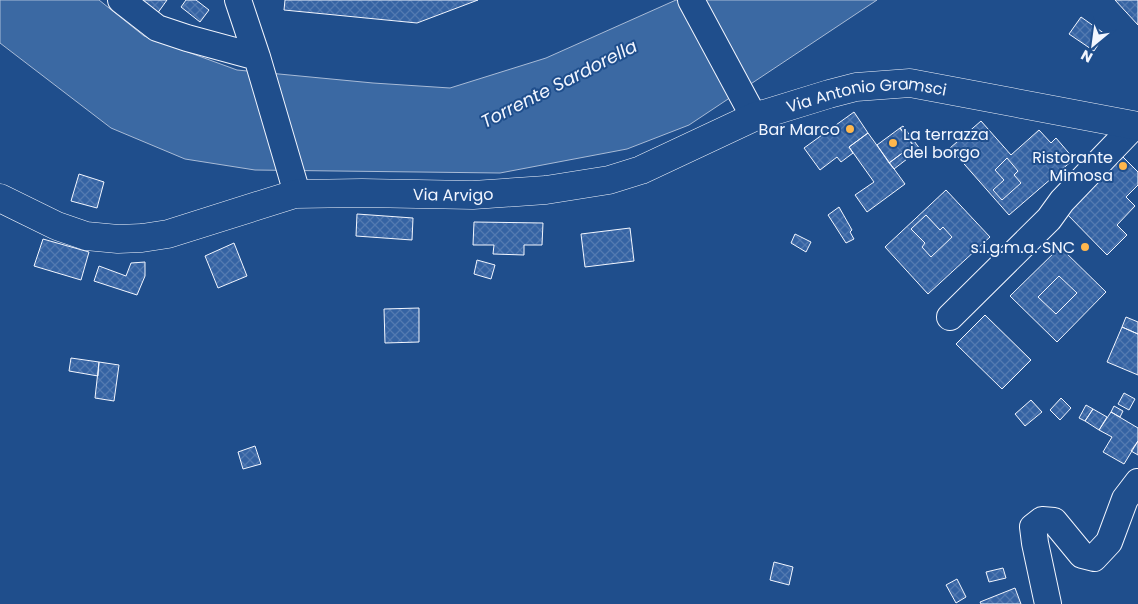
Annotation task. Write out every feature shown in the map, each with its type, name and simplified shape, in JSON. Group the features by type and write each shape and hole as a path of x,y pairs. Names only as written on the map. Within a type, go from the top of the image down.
{"main road":[{"name":"Via Antonio Gramsci","path":"609,180 641,170 749,110 856,87 910,82 1136,125"},
{"name":"Via Arvigo","path":"0,198 57,226 86,236 118,239 168,234 295,188 362,193 473,195 546,190 609,180"}],"street":[{"path":"121,0 157,28 257,57"},
{"path":"238,0 257,57 295,188"},
{"path":"691,0 749,110"},
{"name":"Via Antonio Gramsci","path":"950,316 1049,219 1062,201 1136,125"},
{"path":"1048,604 1033,527 1042,520 1054,522 1082,555 1094,558 1109,542 1125,499 1138,482"}],"water":[{"name":"Torrente Sardorella","path":"0,0 99,0 144,36 237,70 373,83 450,88 546,58 676,0 877,0 689,125 627,149 500,173 255,170 185,159 111,128 0,43"}],"building":[{"path":"139,0 167,0 157,14"},
{"path":"186,0 196,0 209,10 200,22 181,7"},
{"path":"285,0 478,0 417,23 284,10"},
{"path":"1115,0 1138,0 1138,25"},
{"path":"1081,17 1105,34 1094,51 1069,34"},
{"path":"854,112 868,133 849,147 853,153 841,162 837,157 820,170 804,148"},
{"path":"981,121 1011,155 1039,130 1051,143 1056,138 1074,159 1009,215 950,148"},
{"path":"903,126 920,149 894,169 889,163 913,145 900,128"},
{"path":"900,128 913,145 889,163 877,145"},
{"path":"868,133 905,184 867,212 855,195 874,182 849,147"},
{"path":"1121,155 1138,172 1138,185 1126,197 1135,206 1117,225 1127,235 1107,255 1065,212"},
{"path":"1007,158 1018,171 1014,175 1021,183 1002,200 993,190 1004,180 995,170"},
{"path":"79,174 104,182 97,208 71,201"},
{"path":"946,190 990,237 928,294 885,247"},
{"path":"839,207 852,230 850,232 854,239 846,243 828,215"},
{"path":"357,214 413,218 412,240 356,236"},
{"path":"926,215 940,230 943,227 952,237 931,257 922,247 925,243 911,229"},
{"path":"474,222 543,223 542,245 524,245 524,255 493,254 494,245 473,245"},
{"path":"630,228 634,261 585,267 581,234"},
{"path":"795,234 811,242 806,252 791,243"},
{"path":"43,239 89,252 81,280 34,266"},
{"path":"234,243 247,276 218,288 205,256"},
{"path":"1060,247 1106,292 1057,342 1010,296"},
{"path":"477,260 495,265 491,279 474,274"},
{"path":"145,262 145,276 137,295 94,281 99,266 126,276 131,263"},
{"path":"1059,276 1077,293 1056,314 1038,297"},
{"path":"419,308 419,342 385,343 384,309"},
{"path":"985,315 1031,360 1002,389 956,344"},
{"path":"1126,317 1138,322 1138,334 1122,327"},
{"path":"1122,327 1138,334 1138,375 1107,362"},
{"path":"71,358 99,362 98,376 69,371"},
{"path":"99,362 119,365 114,401 95,398"},
{"path":"1124,393 1135,399 1129,410 1118,404"},
{"path":"1061,398 1071,408 1060,420 1050,410"},
{"path":"1031,400 1042,412 1025,426 1015,414"},
{"path":"1086,405 1093,409 1085,421 1079,418"},
{"path":"1114,406 1123,411 1120,417 1111,412"},
{"path":"1093,409 1107,417 1099,430 1085,421"},
{"path":"1111,412 1138,428 1138,441 1124,464 1103,452 1112,437 1099,430"},
{"path":"1138,441 1138,455 1131,451"},
{"path":"255,446 261,464 243,469 238,452"},
{"path":"774,562 793,567 789,585 770,580"},
{"path":"1003,568 1006,578 989,582 986,572"},
{"path":"957,579 966,597 956,603 946,585"},
{"path":"1015,588 1021,604 981,604 980,602"}],"place":[{"name":"Bar Marco","path":"850,129"},
{"name":"La terrazza del borgo","path":"893,143"},
{"name":"Ristorante Mimosa","path":"1123,166"},
{"name":"s.i.g.m.a. SNC","path":"1085,247"}]}
